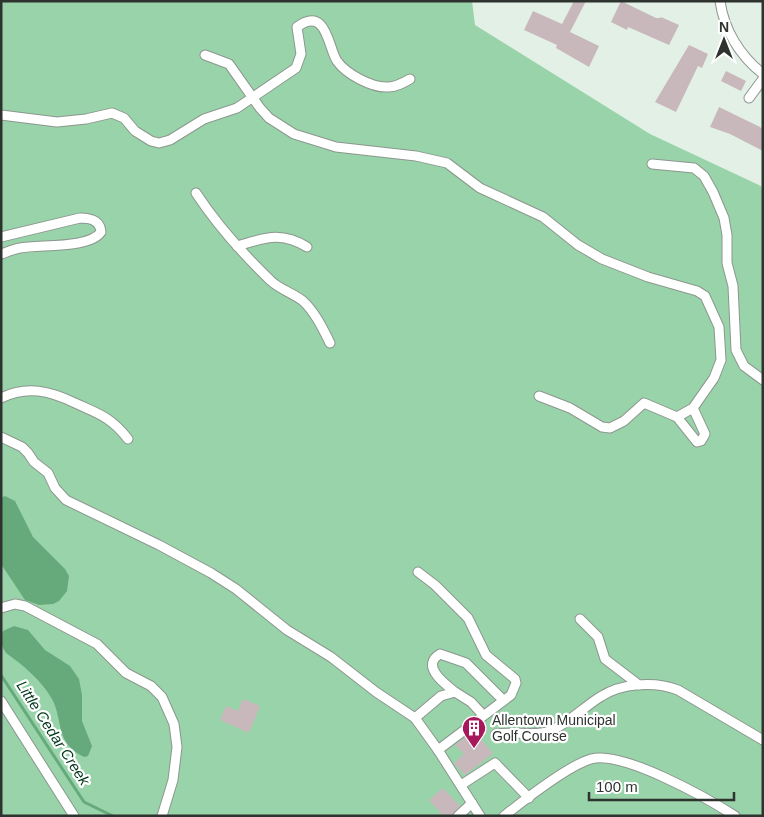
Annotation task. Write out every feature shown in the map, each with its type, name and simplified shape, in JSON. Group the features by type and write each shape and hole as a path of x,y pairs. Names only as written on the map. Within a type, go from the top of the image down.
{"street":[{"path":"720,1 722,17 736,46 744,57 763,74"},
{"path":"1,115 57,122 86,119 112,113 124,118 142,136 159,143 170,140 204,119 236,108 296,68 301,54 297,27 304,22 311,21 318,24 328,35 336,59 348,71 376,86 386,88 410,79"},
{"path":"205,55 228,64 251,97 269,118 294,134 308,140 336,146 447,163 480,188 543,218 578,245 602,259 648,277 697,291 705,296 719,327 721,360 714,378 693,408 677,417"},
{"path":"749,98 763,78"},
{"path":"652,164 694,168 704,176 719,204 724,218 727,263 733,286 736,350 744,366 763,380"},
{"path":"196,193 216,223 237,246 281,290 303,302 316,316 330,343"},
{"path":"1,237 80,218 91,218 97,222 101,232 92,239 51,247 21,248 1,254"},
{"path":"237,246 280,237 294,240 307,247"},
{"path":"1,398 23,390 56,394 110,418 128,439"},
{"path":"539,396 570,408 602,427 610,428 618,425 644,403 677,417 697,442 701,441 705,434 693,408"},
{"path":"1,437 22,447 34,462 48,473 55,488 66,500 159,545 211,573 236,589 287,630 330,657 414,718 438,750 480,816"},
{"path":"418,572 435,585 468,618 486,655 515,679 516,687 511,695 438,750"},
{"path":"1,608 15,604 41,613 97,644 126,673 158,691 169,709 177,739 175,768 162,816"},
{"path":"580,619 598,637 606,659 639,685"},
{"path":"484,715 434,672 432,666 437,656 440,654 454,661 466,663 503,700"},
{"path":"496,734 513,732 536,735 551,730 600,696 639,685 660,685 678,690 763,740"},
{"path":"414,718 441,696 455,692"},
{"path":"1,701 74,816"},
{"path":"504,816 588,760 608,758 677,784 709,799 735,816"},
{"path":"461,785 495,763 529,798"},
{"path":"458,816 472,803"}],"shaded area":[{"name":"Allentown Municipal Golf Course","path":"1,1 472,1 475,25 650,134 761,186 763,194 763,816 1,816"},
{"path":"5,496 15,501 33,537 65,569 69,576 67,591 59,601 53,604 39,605 25,600 1,564 1,498"},
{"path":"14,626 28,630 45,650 70,666 79,679 82,695 82,721 92,746 88,756 84,757 68,745 61,731 56,707 48,692 31,673 4,650 1,640 3,631"}],"building":[{"path":"574,1 586,1 570,32 599,46 589,67 556,48 557,45 524,30 533,11 562,24"},
{"path":"621,1 656,18 661,17 679,25 669,45 628,27 627,30 611,22"},
{"path":"689,45 708,54 702,68 698,66 676,112 655,102"},
{"path":"726,71 746,81 741,91 721,81"},
{"path":"719,107 763,130 763,151 730,134 710,127"},
{"path":"243,699 260,706 249,733 220,720 226,706 238,711"},
{"name":"Allentown Municipal Golf Course","path":"483,724 488,731 480,738 493,753 465,775 454,763 464,754 455,745"},
{"path":"443,788 460,806 452,816 443,816 429,800"}],"waterway":[{"name":"Little Cedar Creek","path":"1,675 84,802 113,816"}],"place":[{"name":"Allentown Municipal Golf Course","path":"474,749"}]}
